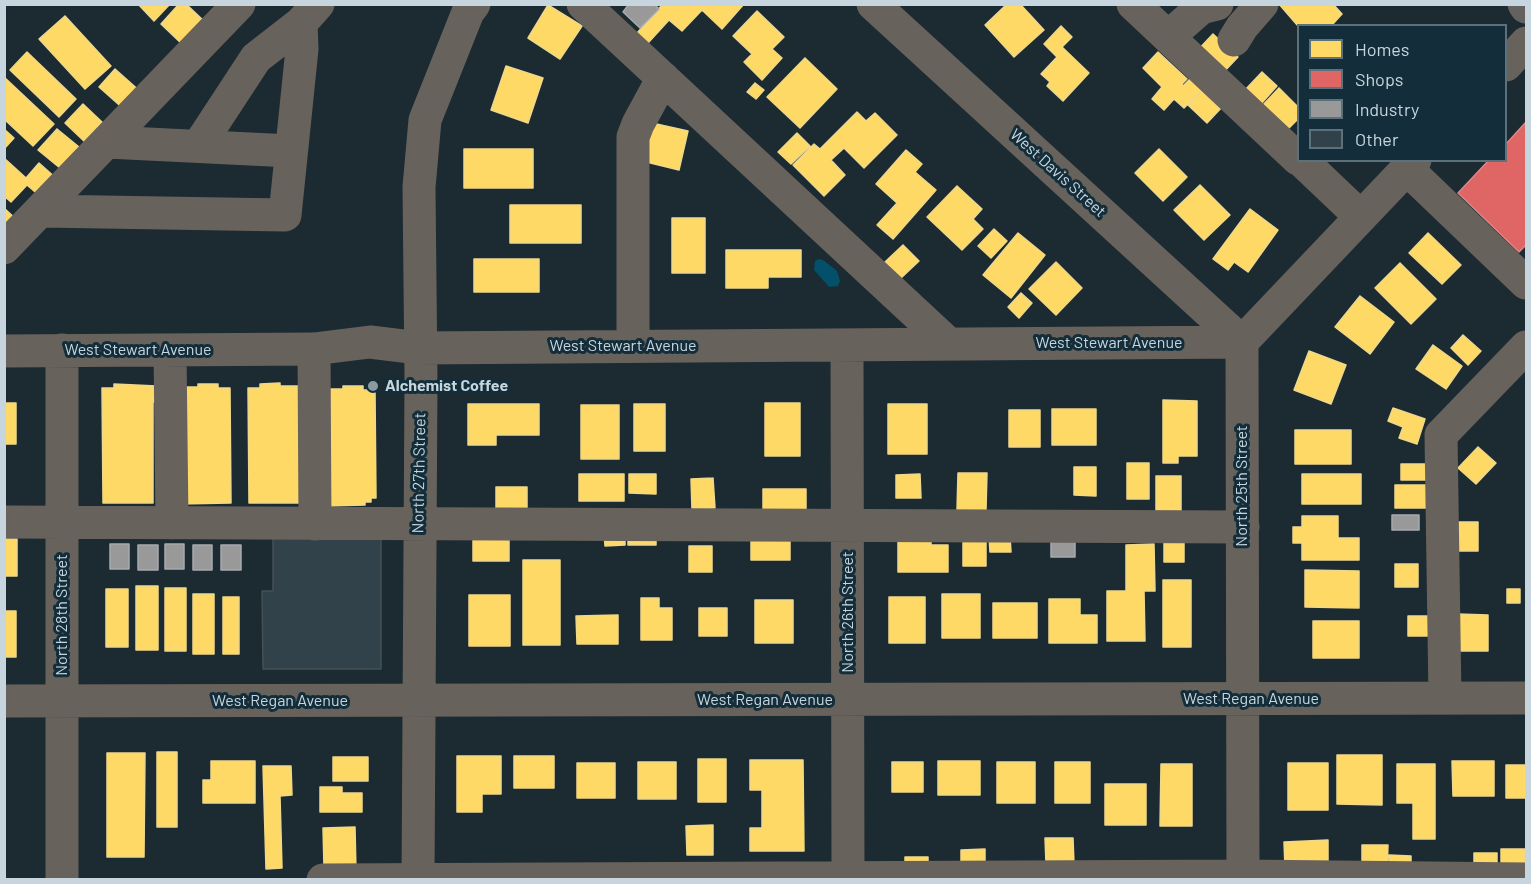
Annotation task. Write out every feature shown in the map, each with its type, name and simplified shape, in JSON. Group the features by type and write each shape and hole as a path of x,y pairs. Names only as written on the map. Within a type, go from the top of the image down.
{"street":[{"path":"4,248 239,4"},
{"path":"583,4 949,344"},
{"name":"West Davis Street","path":"873,4 1242,342"},
{"path":"1133,4 1297,157"},
{"path":"1168,37 1201,8 1217,4"},
{"path":"1234,40 1256,5"},
{"name":"North 27th Street","path":"418,879 421,381 419,187 425,120 467,7"},
{"path":"199,145 256,58 310,14"},
{"path":"42,211 285,215 302,49 310,14"},
{"path":"1507,64 1527,43"},
{"path":"633,346 633,137 663,78"},
{"path":"107,142 291,151"},
{"path":"1302,162 1361,217"},
{"path":"1242,342 1411,165 1527,283"},
{"name":"West Stewart Avenue","path":"4,351 314,349 370,342 419,348 1242,342"},
{"name":"North 25th Street","path":"1242,342 1243,878"},
{"name":"North 26th Street","path":"847,345 848,879"},
{"path":"1445,698 1441,435 1527,347"},
{"path":"314,349 315,524"},
{"name":"North 28th Street","path":"62,350 62,879"},
{"path":"170,350 172,523"},
{"path":"4,522 1243,527"},
{"name":"West Regan Avenue","path":"4,701 1527,698"},
{"path":"323,879 1527,879"}],"water":[{"path":"819,259 837,271 840,281 838,286 829,287 814,270 815,261"}],"building: Homes":[{"path":"138,4 170,4 154,21"},
{"path":"179,4 186,4 205,22 183,45 161,24"},
{"path":"663,4 744,4 722,29 702,10 682,31 669,20 648,43 637,33"},
{"path":"1007,4 1020,4 1044,30 1014,57 985,25"},
{"path":"1279,4 1333,4 1342,14 1333,24 1297,25"},
{"path":"548,5 582,26 560,59 528,38"},
{"path":"757,11 784,37 772,49 782,58 762,80 744,62 752,54 733,36"},
{"path":"65,16 111,66 85,89 39,39"},
{"path":"1061,26 1072,37 1062,47 1089,73 1063,101 1047,86 1050,82 1041,74 1057,57 1044,44"},
{"path":"1213,34 1238,57 1220,76 1195,53"},
{"path":"27,52 76,99 59,117 10,70"},
{"path":"1158,52 1187,79 1182,84 1183,86 1190,79 1202,90 1184,108 1174,99 1164,110 1152,99 1162,87 1143,68"},
{"path":"805,58 837,89 800,128 767,97"},
{"path":"506,66 543,78 528,123 491,110"},
{"path":"115,69 142,93 126,111 99,87"},
{"path":"1262,72 1277,86 1260,105 1244,91"},
{"path":"4,77 54,124 33,146 4,119"},
{"path":"755,83 764,90 756,99 747,92"},
{"path":"1204,88 1223,106 1207,123 1188,105"},
{"path":"1279,88 1297,106 1297,120 1285,132 1261,107"},
{"path":"83,104 103,123 85,142 65,123"},
{"path":"857,112 866,121 875,113 897,135 864,168 844,148 831,160 845,175 824,196 793,165 814,144 820,149"},
{"path":"643,121 688,131 679,170 634,159"},
{"path":"4,129 14,138 4,149"},
{"path":"57,129 79,147 60,168 38,150"},
{"path":"797,133 810,146 791,164 778,152"},
{"path":"464,149 533,149 533,188 464,188"},
{"path":"1159,149 1187,177 1163,201 1135,173"},
{"path":"906,150 922,164 915,172 936,190 893,239 877,225 897,203 876,184"},
{"path":"4,158 26,178 39,163 57,179 41,197 27,185 11,202 4,196"},
{"path":"1200,185 1230,215 1204,240 1174,210"},
{"path":"957,186 982,209 973,219 983,229 962,250 927,217"},
{"path":"510,205 581,205 581,243 510,243"},
{"path":"4,208 18,221 4,235"},
{"path":"1250,209 1278,230 1248,272 1234,262 1228,270 1213,259"},
{"path":"672,218 705,218 705,273 672,273"},
{"path":"994,229 1007,241 991,258 978,246"},
{"path":"1018,233 1045,255 1011,298 983,275"},
{"path":"1428,233 1461,265 1442,284 1409,253"},
{"path":"903,245 919,261 901,278 885,262"},
{"path":"726,250 801,250 801,277 768,277 768,288 726,288"},
{"path":"474,259 539,259 539,292 474,292"},
{"path":"1056,262 1082,288 1056,315 1029,289"},
{"path":"1400,263 1436,299 1411,324 1375,288"},
{"path":"1021,293 1032,303 1019,318 1008,307"},
{"path":"1360,296 1394,322 1370,354 1335,327"},
{"path":"1463,335 1481,351 1468,365 1451,348"},
{"path":"1433,345 1462,366 1446,389 1416,369"},
{"path":"1309,351 1346,365 1331,404 1294,390"},
{"path":"280,383 280,386 304,386 300,503 249,503 248,388 260,388 260,384"},
{"path":"114,384 157,386 160,402 153,402 153,503 103,503 102,388 114,388"},
{"path":"198,384 218,384 218,388 230,388 231,503 180,504 175,387 198,387"},
{"path":"343,386 363,386 363,390 375,390 376,498 371,498 371,502 365,502 365,505 325,506 320,389 343,389"},
{"path":"1163,400 1197,401 1197,456 1178,456 1178,463 1163,463"},
{"path":"4,403 16,403 16,444 4,444"},
{"path":"765,403 800,403 800,456 765,456"},
{"path":"468,404 539,404 539,435 496,435 496,445 468,445"},
{"path":"634,404 665,404 665,451 634,451"},
{"path":"888,404 927,404 927,454 888,454"},
{"path":"581,405 619,405 619,459 581,459"},
{"path":"1393,408 1425,419 1417,444 1399,438 1403,427 1388,421"},
{"path":"1052,409 1096,409 1096,445 1052,445"},
{"path":"1009,410 1040,410 1040,447 1009,447"},
{"path":"1295,430 1351,430 1351,464 1295,464"},
{"path":"1478,447 1496,463 1476,484 1458,468"},
{"path":"1127,463 1149,463 1149,499 1127,499"},
{"path":"1401,464 1427,464 1427,480 1401,480"},
{"path":"1074,467 1096,467 1096,496 1074,495"},
{"path":"958,473 987,473 986,510 957,510"},
{"path":"579,474 624,474 624,501 579,501"},
{"path":"629,474 656,474 656,494 629,493"},
{"path":"920,474 921,498 896,498 896,475"},
{"path":"1302,474 1361,474 1361,504 1302,504"},
{"path":"1156,476 1181,476 1181,514 1156,514"},
{"path":"713,478 715,508 692,509 691,479"},
{"path":"1395,485 1426,485 1426,508 1395,508"},
{"path":"496,487 527,487 527,508 496,508"},
{"path":"763,489 806,489 806,510 763,510"},
{"path":"1302,516 1338,516 1338,538 1359,538 1359,560 1302,560 1302,543 1293,543 1293,527 1302,527"},
{"path":"1455,522 1478,522 1478,551 1455,551"},
{"path":"628,530 656,530 656,545 628,545"},
{"path":"604,531 625,531 625,545 605,546"},
{"path":"898,532 931,532 931,545 948,545 948,572 898,572"},
{"path":"751,533 790,533 790,560 751,560"},
{"path":"963,534 986,534 986,566 963,566"},
{"path":"1010,536 1011,552 990,552 989,537"},
{"path":"473,537 509,537 509,561 473,561"},
{"path":"1164,537 1184,537 1184,562 1164,562"},
{"path":"4,539 17,539 17,576 4,576"},
{"path":"1154,544 1155,591 1144,591 1145,641 1107,641 1107,591 1126,591 1126,545"},
{"path":"689,546 712,546 712,572 689,572"},
{"path":"523,560 560,560 560,645 523,645"},
{"path":"1395,564 1418,564 1418,587 1395,587"},
{"path":"1305,570 1359,571 1359,608 1305,607"},
{"path":"1163,580 1191,580 1191,647 1163,647"},
{"path":"136,586 158,586 158,650 136,650"},
{"path":"165,588 186,588 186,651 165,651"},
{"path":"106,589 128,589 128,647 106,647"},
{"path":"1507,589 1520,589 1520,603 1507,603"},
{"path":"193,594 214,594 214,654 193,654"},
{"path":"942,594 980,594 980,638 942,638"},
{"path":"469,595 510,595 510,646 469,646"},
{"path":"223,597 239,597 239,654 223,654"},
{"path":"889,597 925,597 925,643 889,643"},
{"path":"641,598 659,598 659,608 672,608 672,640 641,640"},
{"path":"1049,599 1080,599 1080,615 1097,615 1097,643 1049,643"},
{"path":"755,600 793,600 793,643 755,643"},
{"path":"993,603 1037,603 1037,638 993,638"},
{"path":"699,608 727,608 727,636 699,636"},
{"path":"4,611 16,611 16,657 4,657"},
{"path":"1458,614 1488,615 1488,651 1457,651"},
{"path":"618,615 618,644 577,644 576,616"},
{"path":"1408,616 1432,616 1432,636 1408,636"},
{"path":"1313,621 1359,621 1359,658 1313,658"},
{"path":"157,752 177,752 177,827 157,827"},
{"path":"107,753 145,753 144,857 107,857"},
{"path":"1337,755 1382,755 1382,805 1337,804"},
{"path":"457,756 501,756 501,794 482,794 482,812 457,812"},
{"path":"514,756 554,756 554,788 514,788"},
{"path":"333,757 368,757 368,781 333,781"},
{"path":"698,759 726,759 726,802 698,802"},
{"path":"750,760 803,760 804,851 750,851 750,828 762,828 762,790 750,790"},
{"path":"211,761 255,761 255,803 203,803 203,780 211,780"},
{"path":"938,761 980,761 980,795 938,795"},
{"path":"1452,761 1494,761 1494,796 1453,796"},
{"path":"638,762 676,762 676,799 638,799"},
{"path":"892,762 923,762 923,792 892,792"},
{"path":"997,762 1035,762 1035,803 997,803"},
{"path":"1055,762 1090,762 1090,803 1055,803"},
{"path":"577,763 615,763 615,798 577,798"},
{"path":"1288,763 1328,763 1328,810 1288,810"},
{"path":"1161,764 1192,764 1192,826 1160,826"},
{"path":"1397,764 1435,764 1435,839 1413,839 1413,803 1397,803"},
{"path":"1506,765 1526,765 1526,798 1506,798"},
{"path":"263,766 291,766 292,795 280,796 282,868 266,869"},
{"path":"1105,784 1146,784 1146,825 1105,825"},
{"path":"320,787 342,787 342,793 362,793 362,812 320,812"},
{"path":"713,825 713,855 687,855 686,826"},
{"path":"355,827 356,871 324,868 323,828"},
{"path":"1045,838 1073,838 1074,864 1046,864"},
{"path":"1328,840 1328,866 1285,868 1284,842"},
{"path":"1362,845 1388,845 1387,870 1362,870"},
{"path":"985,849 985,870 961,870 961,850"},
{"path":"1501,849 1525,849 1525,870 1501,870"},
{"path":"1474,853 1497,853 1497,870 1474,870"},
{"path":"1389,855 1411,856 1411,870 1389,870"},
{"path":"905,857 928,857 928,872 905,872"}],"building: Shops":[{"path":"1526,122 1526,245 1519,252 1458,193 1487,162 1507,162 1507,143"}],"building: Industry":[{"path":"629,4 654,4 659,9 640,28 623,12"},
{"path":"1392,515 1419,515 1419,530 1392,530"},
{"path":"1051,534 1075,534 1075,557 1051,557"},
{"path":"110,544 129,544 129,569 110,569"},
{"path":"165,544 184,544 184,569 165,569"},
{"path":"138,545 158,545 158,570 138,570"},
{"path":"193,545 212,545 212,570 193,570"},
{"path":"221,545 241,545 241,570 221,570"}],"building: Other":[{"path":"273,532 381,532 381,669 263,669 262,591 273,591"}],"place":[{"name":"Alchemist Coffee","path":"373,386"}]}
